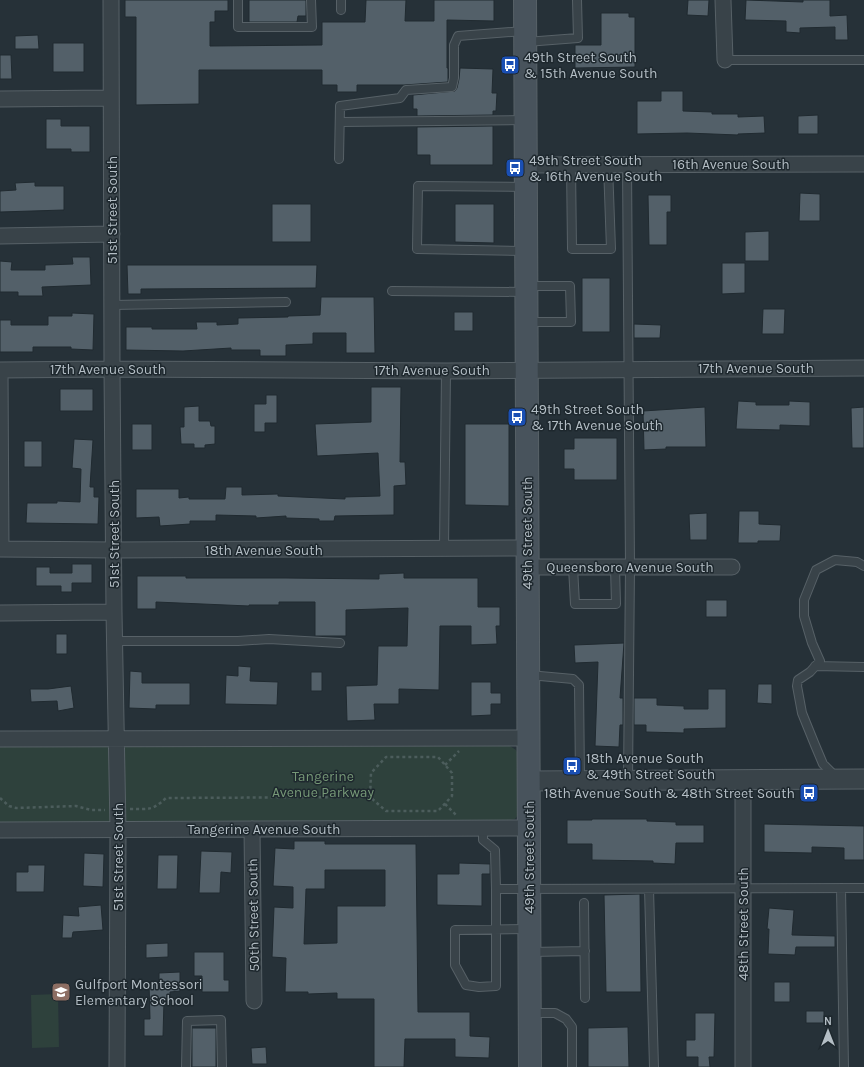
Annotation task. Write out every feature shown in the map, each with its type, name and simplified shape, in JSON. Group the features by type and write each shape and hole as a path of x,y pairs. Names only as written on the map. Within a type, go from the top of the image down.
{"main road":[{"name":"49th Street South","path":"525,0 530,1067"}],"street":[{"name":"51st Street South","path":"111,0 114,612 118,830 117,1067"},
{"path":"724,0 725,60"},
{"path":"0,98 111,98"},
{"name":"16th Avenue South","path":"525,165 864,164"},
{"path":"0,236 112,234"},
{"name":"17th Avenue South","path":"0,370 112,369 446,371 864,368"},
{"path":"0,370 1,549"},
{"name":"18th Avenue South","path":"1,549 444,549 527,558"},
{"name":"Queensboro Avenue South","path":"527,558 573,567 732,567"},
{"path":"0,613 114,612"},
{"path":"0,740 528,738"},
{"path":"529,782 864,779"},
{"name":"48th Street South","path":"743,781 743,1067"},
{"name":"Tangerine Avenue South","path":"0,830 529,828"},
{"name":"50th Street South","path":"252,829 254,1001"}],"lane":[{"path":"238,0 238,27 312,27 311,0"},
{"path":"341,0 341,10"},
{"path":"339,159 340,106 400,98 406,90 452,87 454,78 454,45 458,36 578,38 576,0"},
{"path":"725,60 864,60"},
{"path":"340,122 526,120"},
{"path":"571,165 572,249 610,249 608,165"},
{"path":"627,165 628,369 623,567 628,781"},
{"path":"526,188 418,186 417,249 526,251"},
{"path":"392,291 526,289 570,286 571,322 526,322"},
{"path":"112,305 286,302"},
{"path":"444,549 446,371"},
{"path":"838,779 822,764 802,713 797,686 798,680 810,672 820,661 804,616 804,600 816,570 835,560 857,562 864,566"},
{"path":"573,567 575,604 616,604 623,567"},
{"path":"115,641 238,641 270,639 340,643"},
{"path":"816,666 864,667"},
{"path":"528,675 573,679 579,685 580,781"},
{"path":"483,828 484,840 495,850 496,889 496,929 496,986 479,987 466,985 455,965 455,930 496,929 530,929"},
{"path":"841,888 844,1067"},
{"path":"496,889 864,888"},
{"path":"649,889 654,1067"},
{"path":"584,902 585,998"},
{"path":"530,952 585,951"},
{"path":"530,1012 555,1013 566,1019 572,1027 572,1067"},
{"path":"186,1067 187,1021 221,1020 222,1067"}],"path":[{"path":"444,765 461,750"},
{"path":"125,810 150,809 157,807 166,798 370,797 386,811 438,811 452,796 452,773 438,757 386,757 370,773 370,797"},
{"path":"0,798 9,806 16,808 76,806 91,810 106,810"},
{"path":"444,804 460,819"}],"green space":[{"name":"Tangerine Avenue Parkway","path":"510,746 516,750 521,760 521,811 515,819 511,820 125,822 124,747"},
{"path":"0,747 110,747 111,822 0,822"},
{"path":"58,994 59,1047 32,1048 31,995"}],"building":[{"path":"125,0 228,0 228,11 215,11 215,22 210,22 210,46 322,45 322,22 365,22 366,0 406,0 405,21 434,21 434,0 494,0 494,21 447,20 448,82 404,85 357,85 357,92 337,92 337,85 322,85 322,70 199,70 199,104 136,105 136,17 125,17"},
{"path":"249,0 306,0 306,16 298,16 297,22 249,22"},
{"path":"688,0 709,0 708,16 687,15"},
{"path":"746,0 803,2 803,0 830,0 830,16 847,15 848,40 835,40 835,27 800,28 800,33 786,32 786,21 745,20"},
{"path":"601,13 629,13 629,17 635,17 635,67 575,68 575,45 601,45"},
{"path":"38,35 39,49 15,49 15,36"},
{"path":"53,43 84,43 84,72 53,72"},
{"path":"0,55 11,55 12,79 0,79"},
{"path":"460,68 493,69 492,93 497,93 496,111 493,111 493,115 417,116 417,109 413,109 413,95 455,91 459,79"},
{"path":"661,91 683,91 683,111 712,112 712,114 738,114 738,117 764,116 765,133 738,135 687,133 637,134 637,101 661,101"},
{"path":"818,115 818,134 798,134 798,116"},
{"path":"46,119 61,119 61,126 90,126 90,152 71,152 71,149 46,149"},
{"path":"493,126 493,165 430,165 430,155 417,155 417,127"},
{"path":"35,182 35,186 64,186 64,210 0,212 0,191 16,190 15,183"},
{"path":"800,193 820,194 820,221 799,221"},
{"path":"648,195 671,195 671,212 667,212 667,245 649,245"},
{"path":"272,204 311,204 311,242 272,242"},
{"path":"455,204 494,204 494,243 455,242"},
{"path":"769,231 769,261 745,261 745,232"},
{"path":"72,257 90,257 91,285 42,287 43,296 18,296 18,292 0,292 0,261 12,262 11,270 45,270 45,265 73,264"},
{"path":"722,263 745,263 745,293 722,294"},
{"path":"127,265 317,265 316,288 141,289 141,294 128,294"},
{"path":"582,278 610,278 610,332 582,332"},
{"path":"321,297 374,297 375,353 346,353 346,333 313,333 313,344 286,345 286,356 260,356 260,350 231,350 231,348 183,351 126,350 126,327 152,327 152,329 197,329 196,322 217,322 217,325 238,324 238,318 320,315"},
{"path":"763,309 785,309 784,334 762,334"},
{"path":"454,312 473,312 473,331 454,331"},
{"path":"72,313 94,314 93,350 71,349 71,347 33,347 33,352 0,352 0,320 11,320 11,325 48,325 48,316 72,316"},
{"path":"634,324 661,325 660,338 634,338"},
{"path":"371,387 401,387 400,462 405,462 406,485 394,486 394,515 335,516 334,521 319,521 319,519 286,518 286,516 256,518 256,516 216,515 216,521 190,521 190,524 160,526 159,517 136,518 136,489 179,489 179,498 189,497 189,499 225,499 226,487 242,487 242,495 278,494 278,496 345,499 345,497 380,496 378,453 317,456 315,424 371,422"},
{"path":"60,389 93,389 93,411 60,411"},
{"path":"266,395 277,395 277,423 265,423 265,432 254,432 254,404 266,404"},
{"path":"738,401 756,402 756,405 789,405 789,401 810,402 810,426 780,425 780,430 736,429"},
{"path":"199,406 199,421 210,421 211,426 215,426 215,444 205,445 205,448 194,448 194,444 181,444 180,427 184,427 184,407"},
{"path":"705,407 706,447 666,447 666,449 644,450 643,411"},
{"path":"864,407 864,448 852,448 851,408"},
{"path":"132,424 152,424 152,450 132,450"},
{"path":"465,424 509,424 509,506 465,505"},
{"path":"574,438 617,438 617,480 574,480 574,469 564,469 564,449 574,449"},
{"path":"74,439 93,440 90,487 94,487 94,497 99,497 98,524 26,523 27,503 57,503 57,501 80,502 81,469 72,468"},
{"path":"24,441 42,441 42,467 24,467"},
{"path":"739,511 759,511 759,524 781,525 780,541 738,543"},
{"path":"707,513 707,540 690,540 689,514"},
{"path":"72,564 92,564 92,583 72,583 72,592 61,592 61,586 36,586 36,567 50,567 50,573 72,573"},
{"path":"404,573 404,578 478,578 478,607 500,607 500,626 496,626 497,644 471,645 471,626 440,626 439,690 399,689 399,704 374,704 375,720 347,721 346,686 377,685 378,646 407,646 408,608 346,610 346,636 315,636 315,602 279,602 279,605 249,606 156,602 156,609 137,609 137,576 186,576 186,578 379,579 379,574"},
{"path":"706,600 727,600 727,617 706,617"},
{"path":"56,634 67,634 67,654 56,654"},
{"path":"624,643 620,698 623,698 623,725 620,725 619,747 595,746 598,662 575,663 574,645"},
{"path":"238,666 251,667 250,681 278,682 277,705 225,704 226,675 238,676"},
{"path":"130,671 142,672 142,683 190,683 190,705 156,705 156,709 129,708"},
{"path":"311,672 322,672 322,691 311,691"},
{"path":"471,682 491,682 491,693 501,693 501,704 491,704 491,715 471,716"},
{"path":"758,684 772,684 772,704 757,703"},
{"path":"71,686 74,708 58,711 57,701 31,702 30,689 48,689"},
{"path":"708,689 726,689 726,728 684,729 684,733 646,732 646,725 634,725 634,698 657,698 657,705 684,706 684,709 708,709"},
{"path":"647,819 647,821 676,822 676,825 704,825 704,843 676,843 675,864 653,863 653,861 592,860 592,844 567,844 567,820"},
{"path":"764,824 864,826 864,860 844,860 844,848 812,847 812,853 764,852"},
{"path":"294,841 325,841 325,844 416,844 418,1012 470,1012 470,1036 490,1037 489,1058 455,1057 455,1039 405,1039 404,1067 374,1067 374,999 337,999 337,993 308,994 308,992 285,992 286,958 272,957 274,907 293,908 293,887 273,886 275,848 294,849","holes":["325,870 385,870 385,906 337,906 337,943 304,944 306,889 325,889"]},
{"path":"201,851 232,852 231,873 221,872 220,893 199,893"},
{"path":"84,853 104,854 103,887 83,886"},
{"path":"158,855 178,855 177,889 157,889"},
{"path":"459,863 490,864 490,874 482,874 482,906 437,905 437,874 459,874"},
{"path":"28,865 45,865 44,892 16,892 16,872 28,872"},
{"path":"640,894 641,992 606,992 604,895"},
{"path":"101,905 103,930 73,932 72,938 62,938 63,915 79,916 78,907"},
{"path":"769,908 794,910 792,935 835,936 835,947 796,947 795,955 768,954 769,929 767,929"},
{"path":"168,943 168,957 146,958 146,944"},
{"path":"194,952 224,952 224,980 229,980 229,992 202,992 202,976 194,976"},
{"path":"180,972 180,991 170,992 170,1001 164,1001 163,1036 144,1036 144,1019 150,1019 149,983 159,983 159,973"},
{"path":"774,982 790,982 790,1002 774,1002"},
{"path":"806,1011 824,1011 824,1023 806,1023"},
{"path":"695,1013 715,1013 714,1057 709,1057 710,1067 698,1067 698,1057 686,1057 686,1040 695,1040"},
{"path":"628,1027 629,1067 588,1067 588,1028"},
{"path":"192,1028 216,1028 216,1067 192,1067"},
{"path":"266,1047 267,1064 252,1064 251,1048"}],"place":[{"name":"49th Street South & 15th Avenue South","path":"510,65"},
{"name":"49th Street South & 16th Avenue South","path":"515,168"},
{"name":"49th Street South & 17th Avenue South","path":"517,417"},
{"name":"18th Avenue South & 49th Street South","path":"572,766"},
{"name":"18th Avenue South & 48th Street South","path":"809,793"},
{"name":"Gulfport Montessori Elementary School","path":"61,992"}]}
